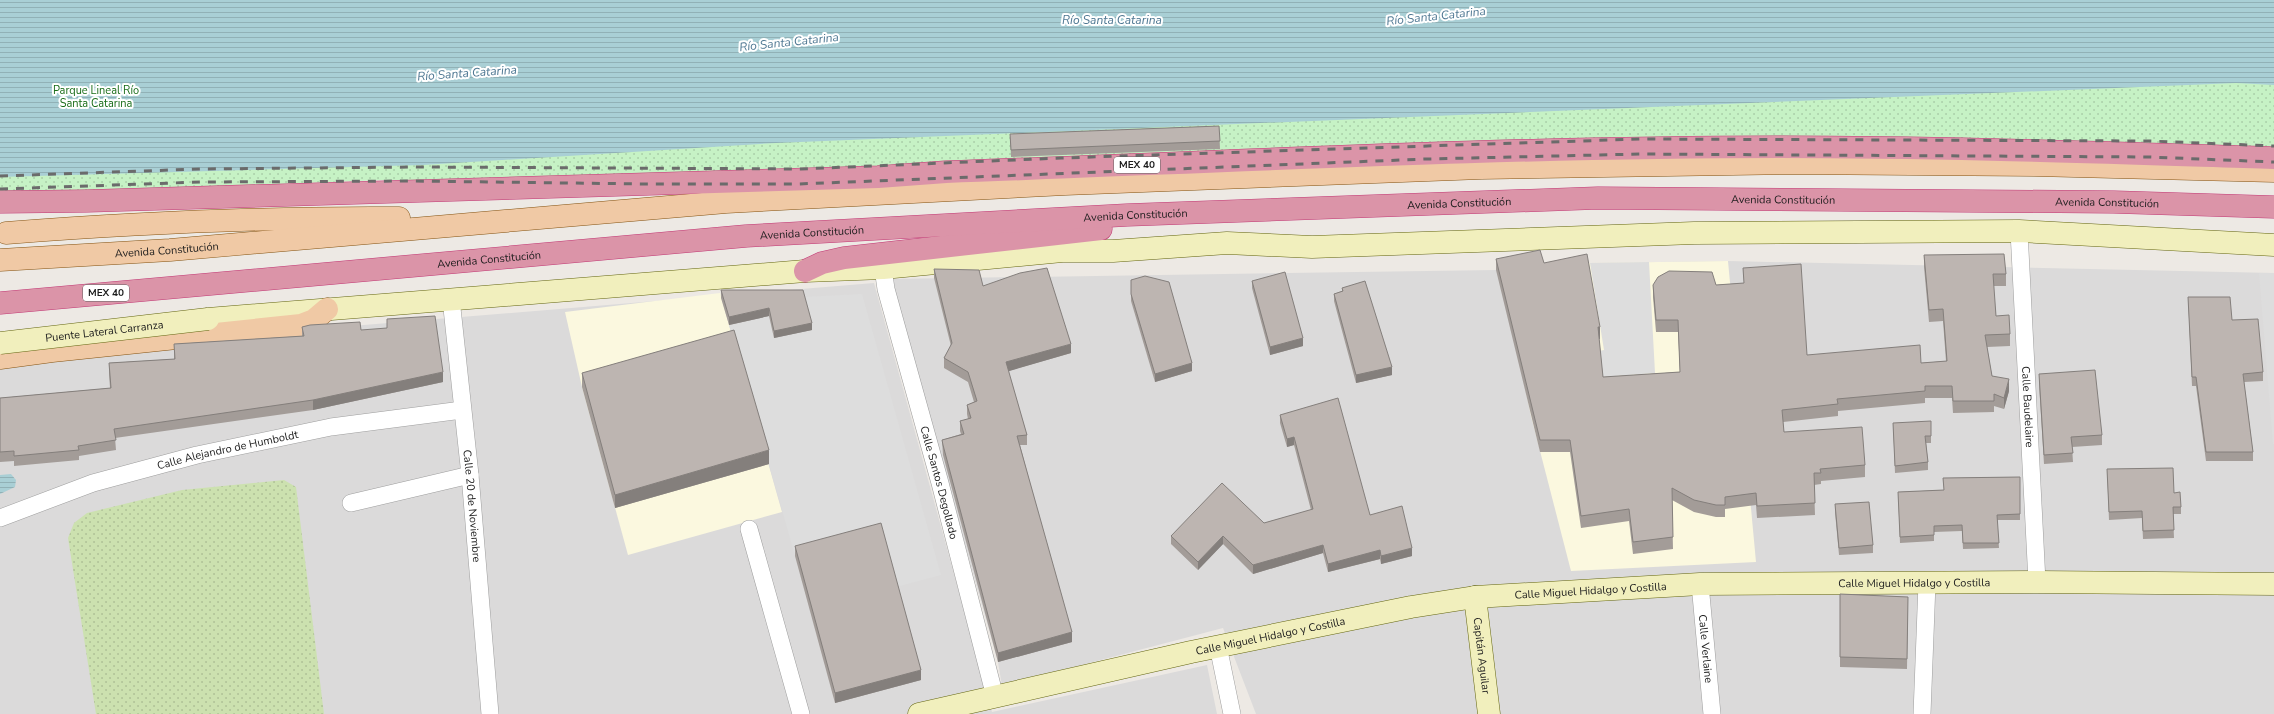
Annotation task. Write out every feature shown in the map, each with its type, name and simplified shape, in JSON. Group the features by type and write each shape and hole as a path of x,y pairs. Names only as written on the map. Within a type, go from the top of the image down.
{"highway":[{"name":"MEX 40","path":"0,202 86,201 878,177 946,172 1430,154 1777,147 1911,148 2274,158"},
{"name":"Avenida Constitución","path":"0,303 746,236 1127,215 1598,198 2114,202 2274,207"},
{"path":"804,271 832,260 858,256 1086,232 1109,226 1127,215"}],"main road":[{"name":"Avenida Constitución","path":"0,260 170,250 726,202 1057,184 1481,168 1789,162 2034,165 2274,171"},
{"path":"6,232 80,227 341,218 537,218"},
{"path":"0,358 301,324 314,320 327,309"},
{"path":"0,342 28,354"}],"street":[{"path":"327,309 804,271 883,268 1062,251 1113,251 1227,243 1312,247 1694,233 2019,231 2274,245"},
{"name":"Calle Baudelaire","path":"2019,231 2038,582"},
{"name":"Calle Santos Degollado","path":"883,268 886,289 940,483 995,697"},
{"name":"Calle 20 de Noviembre","path":"451,299 470,475 490,714"},
{"name":"Puente Lateral Carranza","path":"0,342 208,319 327,309"},
{"name":"Calle Alejandro de Humboldt","path":"0,518 93,483 197,455 331,427 462,410"},
{"path":"351,503 470,475"},
{"path":"749,529 801,714"},
{"name":"Calle Miguel Hidalgo y Costilla","path":"918,714 1218,646 1410,607 1475,597 1700,584 2038,582 2274,584"},
{"path":"1922,714 1927,583"},
{"name":"Calle Verlaine","path":"1700,584 1712,714"},
{"name":"Capitán Aguilar","path":"1475,597 1488,714"},
{"path":"1218,646 1232,714"}],"shaded area":[{"path":"1728,261 2274,273 2274,714 1256,714 1223,628 1002,686 998,662 890,279 1496,270 1540,262 1541,267 1590,263"},
{"path":"1728,261 1756,562 1571,571 1531,416 1520,364 1541,267 1590,263"},
{"path":"1649,262 1655,373 1602,377 1599,351 1604,350 1590,263"},
{"path":"2259,273 2274,273 2274,444 2273,444"},
{"path":"874,283 992,712 1207,665 1217,714 0,714 0,355"},
{"path":"720,293 782,512 628,555 582,387 565,312"},
{"path":"862,294 941,575 896,587 795,556 729,325 769,316 803,297"}],"green space":[{"name":"Río Santa Catarina","path":"0,0 2274,0 2274,155 673,180 381,180 0,195"},
{"path":"284,480 296,487 324,714 96,714 68,538 74,523 87,513 182,490"}],"water":[{"name":"Río Santa Catarina","path":"0,0 2274,0 2274,85 2236,83 776,143 423,165 0,177"},
{"path":"11,474 16,480 15,487 0,494 0,475"}],"building":[{"path":"1219,126 1220,141 1011,150 1010,134"},
{"path":"1540,250 1544,263 1587,254 1600,327 1598,327 1603,377 1680,372 1678,320 1656,320 1653,285 1658,277 1669,271 1712,272 1716,285 1744,283 1743,268 1801,264 1807,355 1920,345 1921,363 1947,361 1943,309 1929,310 1924,255 2004,254 2006,274 1993,274 1996,316 2009,315 2010,334 1985,335 1992,376 2009,379 2004,398 1994,394 1994,401 1953,401 1952,386 1925,386 1925,391 1837,399 1838,404 1782,410 1784,432 1862,427 1865,465 1820,469 1821,473 1814,473 1815,503 1757,506 1756,493 1725,497 1725,505 1716,505 1694,500 1672,488 1673,537 1633,542 1629,509 1581,516 1570,440 1540,440 1496,259"},
{"path":"1047,268 1071,344 1006,362 1027,435 1017,436 1072,632 998,653 942,440 964,434 960,421 971,418 967,405 977,401 968,372 944,358 952,343 934,269 979,270 983,286 1020,273"},
{"path":"1285,272 1303,338 1270,347 1252,281"},
{"path":"1145,276 1169,282 1192,363 1155,374 1131,294 1131,280"},
{"path":"1365,281 1392,367 1356,375 1334,294 1343,291 1342,288"},
{"path":"721,290 803,290 812,323 774,331 769,308 729,317"},
{"path":"2188,297 2230,297 2232,320 2258,319 2263,372 2243,374 2253,452 2206,452 2196,377 2192,377"},
{"path":"435,316 443,372 313,400 114,429 116,440 78,446 79,450 14,456 14,451 0,452 0,398 111,388 109,363 175,359 174,344 304,336 302,327 310,325 360,322 361,330 387,328 387,319"},
{"path":"734,330 769,450 615,495 582,373"},
{"path":"2095,370 2102,435 2071,437 2073,453 2044,455 2039,374"},
{"path":"1338,398 1370,515 1402,506 1412,548 1381,556 1380,550 1328,564 1323,545 1253,565 1223,536 1198,562 1171,536 1222,483 1264,523 1313,509 1294,437 1287,439 1280,415"},
{"path":"1931,421 1931,436 1925,436 1928,462 1895,466 1893,423"},
{"path":"2173,468 2174,493 2180,492 2181,507 2173,507 2174,530 2143,531 2142,511 2109,512 2107,469"},
{"path":"2020,477 2020,514 1997,515 1999,543 1963,543 1962,525 1934,526 1934,535 1900,537 1898,492 1944,490 1943,478"},
{"path":"1869,502 1873,545 1839,548 1835,504"},
{"path":"881,523 921,670 835,693 795,546"},
{"path":"1840,594 1908,597 1907,659 1840,657"}],"railway":[{"path":"0,176 200,169 416,167 801,169 1061,158 1641,139 2150,141 2274,146"},
{"path":"0,189 201,182 414,181 798,184 1426,159 1641,154 2149,157 2274,162"}],"park label":[{"name":"Parque Lineal Río Santa Catarina","path":"96,96"}]}
